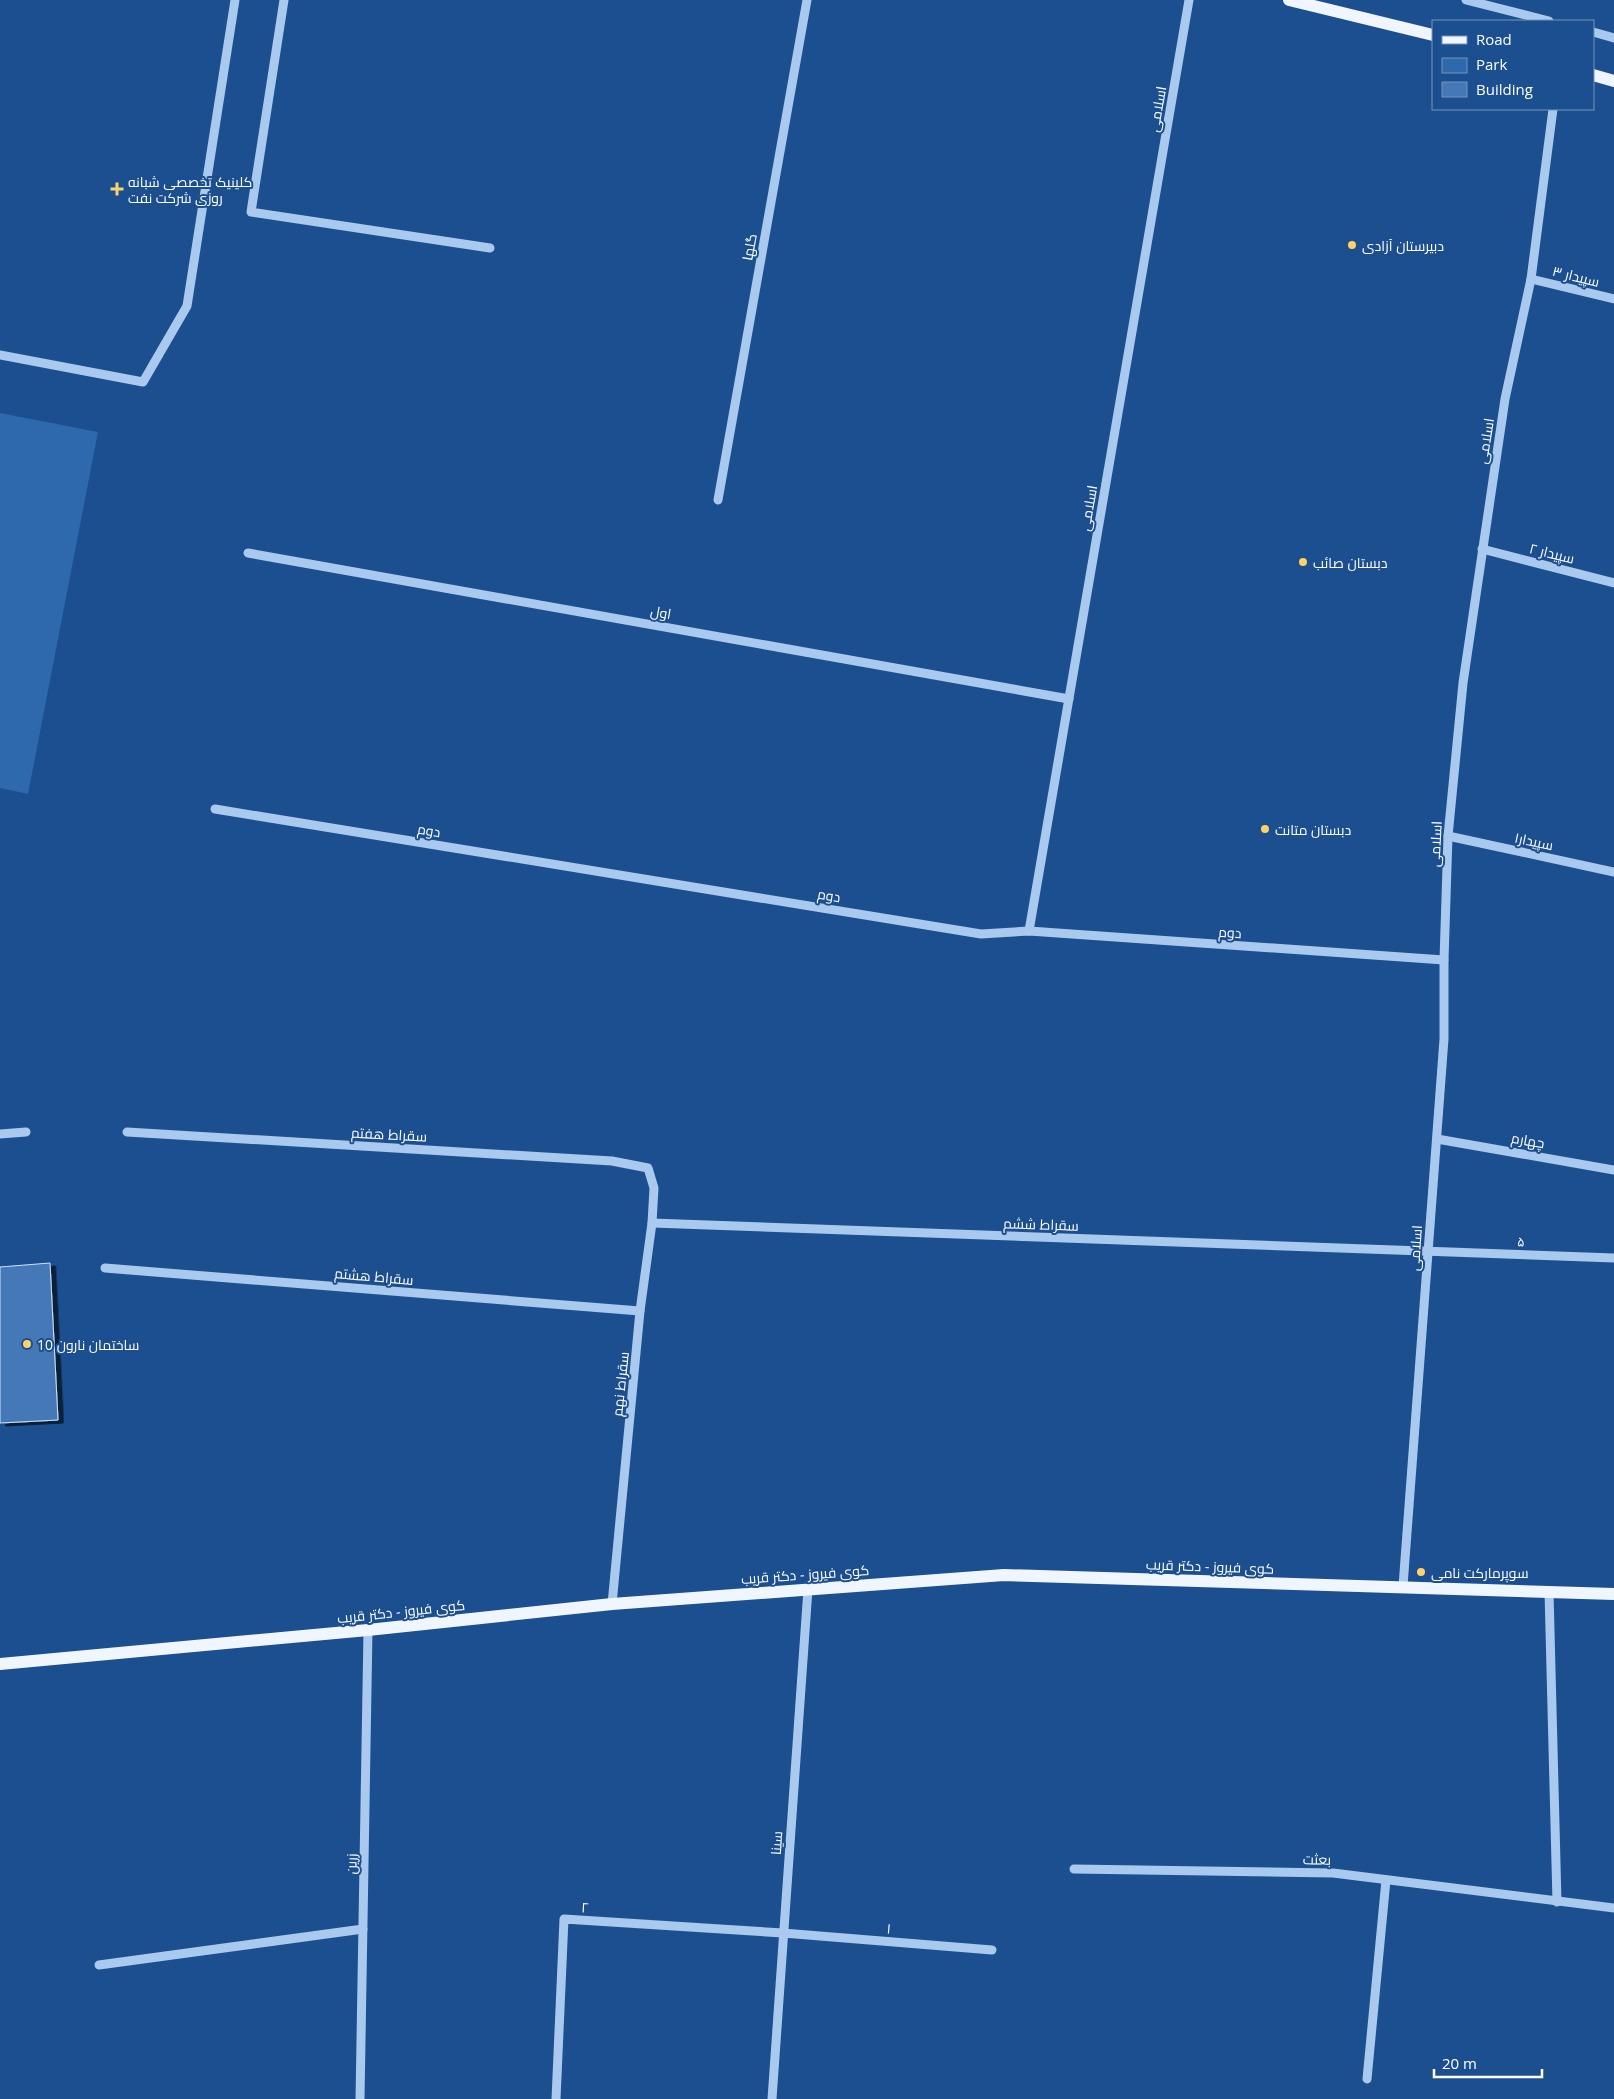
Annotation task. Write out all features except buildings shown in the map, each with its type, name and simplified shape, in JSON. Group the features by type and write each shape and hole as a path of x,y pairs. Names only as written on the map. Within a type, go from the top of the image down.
{"main road":[{"path":"1289,0 1432,36"},
{"path":"1594,75 1614,81"},
{"name":"کوی فیروز - دکتر قریب","path":"0,1664 368,1630 612,1604 1004,1575 1614,1594"}],"street":[{"path":"0,355 143,382 187,306 235,0"},
{"path":"284,0 251,212 490,248"},
{"name":"گلها","path":"718,500 807,0"},
{"name":"اسلامی","path":"1029,931 1189,0"},
{"path":"1466,0 1545,20"},
{"path":"1594,32 1614,38"},
{"name":"اسلامی","path":"1403,1586 1444,1039 1444,960 1448,836 1463,683 1505,399 1531,279 1554,110"},
{"name":"سپیدار ۳","path":"1531,279 1614,300"},
{"name":"سپیدار ۲","path":"1482,549 1614,583"},
{"name":"اول","path":"248,553 1069,699"},
{"name":"دوم","path":"215,809 981,934 1029,931 1444,960"},
{"name":"سپیدار۱","path":"1448,836 1614,872"},
{"path":"0,1134 26,1132"},
{"name":"سقراط هفتم","path":"128,1132 612,1161 648,1168"},
{"name":"چهارم","path":"1437,1139 1614,1170"},
{"name":"سقراط نهم","path":"612,1604 640,1311 652,1223 654,1188 648,1168"},
{"name":"سقراط ششم","path":"652,1223 1428,1252"},
{"name":"۵","path":"1428,1252 1614,1258"},
{"name":"سقراط هشتم","path":"105,1268 640,1311"},
{"name":"سینا","path":"772,2099 808,1590"},
{"path":"1549,1592 1557,1902"},
{"name":"زرین","path":"360,2099 368,1630"},
{"name":"بعثت","path":"1074,1869 1333,1872 1614,1908"},
{"path":"1367,2079 1386,1880"},
{"name":"۲","path":"556,2099 564,1920 784,1933"},
{"path":"99,1965 363,1929"},
{"name":"۱","path":"784,1933 992,1950"}],"green space":[{"path":"0,413 98,432 28,794 0,788"}],"place":[{"name":"کلینیک تخصصی شبانه روزی شرکت نفت","path":"117,189"},
{"name":"دبیرستان آزادی","path":"1352,245"},
{"name":"دبستان صائب","path":"1303,562"},
{"name":"دبستان متانت","path":"1265,829"},
{"name":"ساختمان نارون 10","path":"27,1344"},
{"name":"سوپرمارکت نامی","path":"1421,1572"}]}
